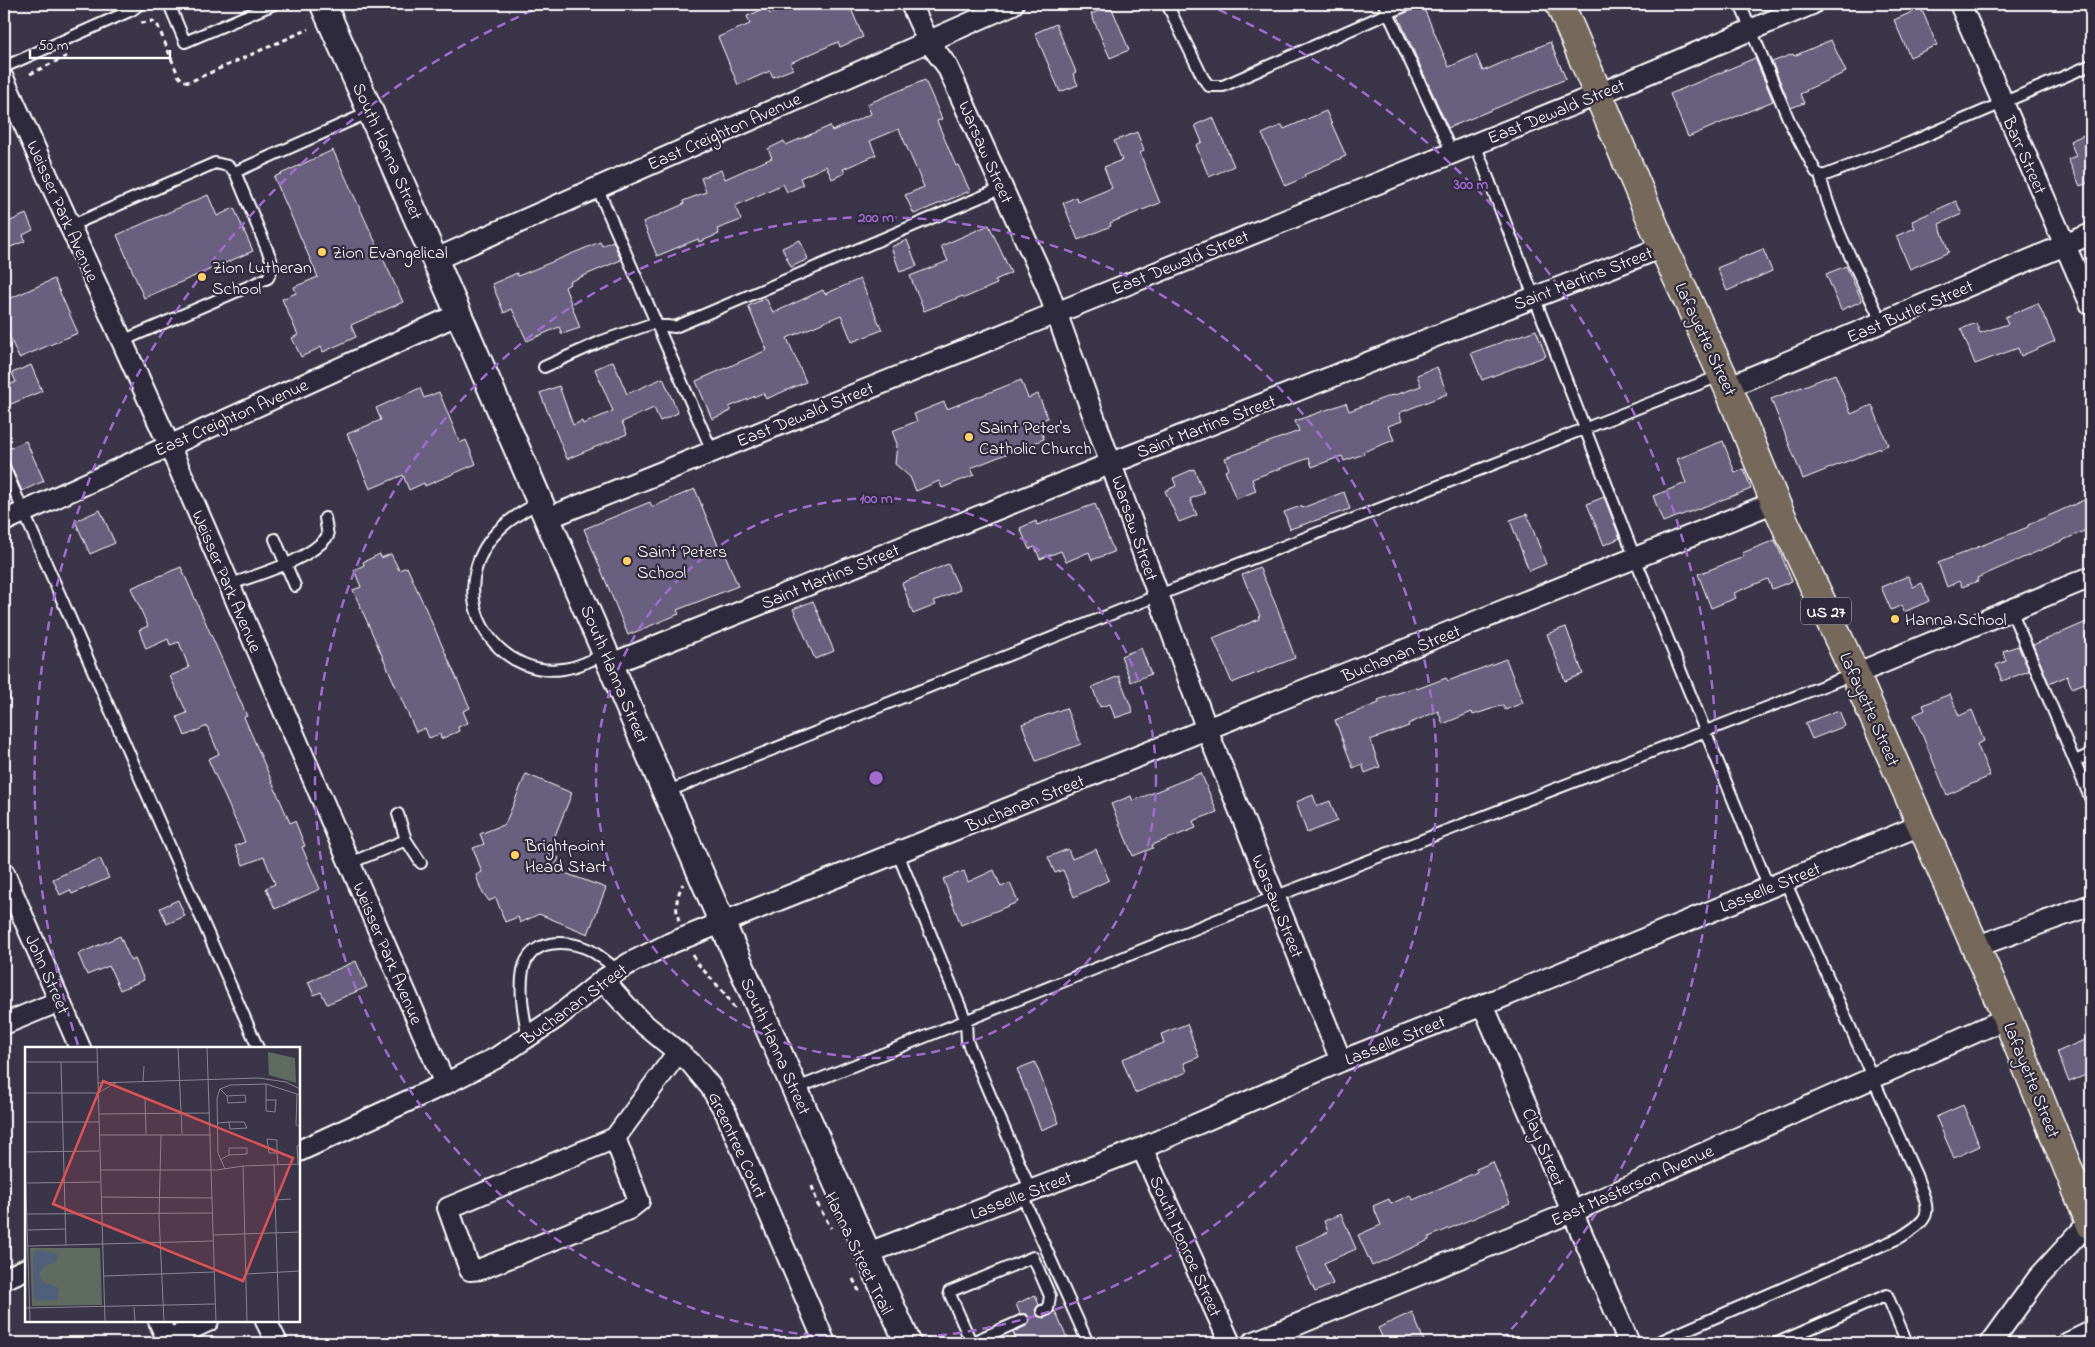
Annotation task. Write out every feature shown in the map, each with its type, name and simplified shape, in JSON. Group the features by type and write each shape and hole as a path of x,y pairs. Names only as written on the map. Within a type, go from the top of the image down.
{"highway":[{"name":"Lafayette Street","path":"1560,4 1663,247 1726,381 1775,502 1855,674 2007,1018 2091,1222"}],"street":[{"name":"South Hanna Street","path":"323,4 436,259 795,1089 859,1262 908,1343"},
{"name":"Warsaw Street","path":"911,4 928,41 947,66 1047,287 1112,462 1207,730 1341,1061"},
{"name":"East Creighton Avenue","path":"436,259 1013,4"},
{"name":"East Dewald Street","path":"544,510 712,452 1599,94 1812,4"},
{"name":"Barr Street","path":"1960,4 2091,305"},
{"name":"Weisser Park Avenue","path":"4,80 169,445 445,1084"},
{"name":"East Butler Street","path":"1726,381 1882,323 2091,234"},
{"name":"Saint Martins Street","path":"609,658 1663,247"},
{"name":"East Creighton Avenue","path":"4,521 459,314"},
{"name":"Buchanan Street","path":"300,1147 445,1084 496,1058 528,1038 611,975 686,938 1775,502"},
{"path":"1855,674 2091,577"},
{"name":"Lasselle Street","path":"859,1262 1142,1148 1341,1061 1483,1005 1921,825"},
{"name":"John Street","path":"6,884 80,1047"},
{"path":"1975,947 2091,905"},
{"name":"Greentree Court","path":"611,975 639,1020 678,1052 710,1086 726,1113 825,1343"},
{"path":"4,1024 60,1000"},
{"name":"Clay Street","path":"1483,1005 1630,1343"},
{"name":"East Masterson Avenue","path":"1252,1343 1572,1212 2007,1018"},
{"path":"614,1138 639,1201 630,1209 621,1213 481,1269 470,1270 448,1208 614,1138 678,1052"},
{"name":"South Monroe Street","path":"1142,1148 1230,1343"},
{"path":"1991,1343 2038,1278 2091,1222"},
{"path":"160,1322 168,1341 206,1322"},
{"path":"266,1322 277,1343"},
{"path":"2068,1343 2091,1332"}],"lane":[{"path":"4,67 132,10 140,4"},
{"path":"169,4 186,42 274,4"},
{"path":"1167,4 1203,78 1209,86 1223,86 1386,8 1409,4"},
{"path":"1740,4 1791,125 1820,175 1824,193 1840,232 1882,323"},
{"path":"1386,8 1452,153"},
{"path":"1820,175 1827,176 2091,65"},
{"path":"235,172 371,111"},
{"path":"1475,144 1634,558 1706,731 1777,884 1874,1078 1924,1196 1927,1208 1922,1222 1899,1238 1656,1343"},
{"path":"70,226 215,163 228,166 235,172 271,259 272,269 268,278 122,341"},
{"path":"597,187 712,452"},
{"path":"544,367 602,341 651,324 675,327 1002,188"},
{"path":"666,792 1159,595 1584,429 1726,381"},
{"path":"4,467 258,1047"},
{"path":"544,510 506,522 491,539 476,569 475,601 486,635 495,646 512,658 547,670 562,670 609,658"},
{"path":"229,585 285,564 321,546 328,536 325,518"},
{"path":"275,538 295,586"},
{"path":"2011,610 2091,800"},
{"path":"795,1089 1274,897 1855,674"},
{"path":"2075,761 2091,754"},
{"path":"398,814 406,840 421,863"},
{"path":"350,864 406,840"},
{"path":"898,854 966,1021 967,1041 1088,1343"},
{"path":"528,1038 521,988 524,968 530,954 539,947 554,943 572,944 589,950 604,958 611,975"},
{"path":"1023,1320 971,1343 949,1292 1033,1257 1050,1296 1048,1309 1042,1311"},
{"path":"1777,1343 1886,1295 1907,1343"}],"path":[{"path":"136,25 145,21 153,21 158,26 178,75 182,80 189,82 309,29"},
{"path":"30,74 74,53"},
{"path":"686,881 679,891 676,907 686,938 698,964 726,996 739,1017"},
{"name":"Hanna Street Trail","path":"811,1184 818,1204 836,1236"},
{"name":"Hanna Street Trail","path":"859,1262 862,1296"}],"building":[{"path":"795,4 849,4 863,37 840,47 838,42 790,63 793,69 773,77 770,71 738,85 718,37 750,24 747,16 767,8 770,14"},
{"path":"1422,4 1449,67 1476,55 1483,71 1550,42 1566,79 1448,128 1398,16"},
{"path":"1111,6 1129,50 1110,58 1091,14"},
{"path":"1921,8 1937,45 1910,57 1894,20"},
{"path":"1056,24 1076,72 1073,74 1078,85 1060,92 1035,33"},
{"path":"1831,40 1846,72 1806,90 1800,94 1804,103 1791,108 1772,62 1793,54 1794,56"},
{"path":"1755,58 1773,101 1688,137 1670,94"},
{"path":"925,80 942,119 937,121 956,166 958,165 970,191 914,214 905,195 924,187 899,129 870,141 876,155 843,169 845,173 832,179 826,166 800,178 803,185 787,192 783,184 735,206 741,220 717,229 719,234 699,242 698,239 657,256 643,222 684,204 683,201 706,192 701,178 721,170 725,179 772,158 768,149 784,141 786,145 830,126 832,131 871,114 867,104"},
{"path":"1326,111 1346,156 1285,186 1262,134 1282,125 1284,129"},
{"path":"1213,117 1234,166 1209,177 1196,145 1202,142 1195,125"},
{"path":"1137,132 1144,151 1140,153 1160,203 1110,223 1111,226 1078,240 1063,203 1076,197 1078,202 1112,188 1104,167 1122,160 1114,141"},
{"path":"2088,133 2091,141 2091,190 2088,183 2080,186 2068,159 2076,156 2070,141"},
{"name":"Zion Evangelical","path":"333,150 403,302 351,325 356,337 323,352 321,347 301,357 292,338 298,335 282,299 296,293 294,287 318,277 274,177"},
{"path":"208,195 217,216 234,208 253,251 144,298 117,235"},
{"path":"1956,201 1962,214 1939,224 1949,252 1910,269 1896,236 1915,228 1912,221"},
{"path":"26,214 33,230 23,235 25,241 4,250 4,224"},
{"path":"989,225 1011,273 995,280 997,284 964,298 963,296 924,311 910,276 948,261 941,246"},
{"path":"800,240 808,259 791,267 782,248"},
{"path":"907,240 917,266 900,272 891,247"},
{"path":"613,241 621,260 569,282 570,284 565,287 580,328 562,334 559,327 527,341 512,309 504,313 492,284 517,273 518,276 600,242 602,246"},
{"path":"1763,249 1772,271 1727,291 1717,268"},
{"path":"1846,266 1862,301 1841,310 1826,274"},
{"path":"54,279 78,333 19,358 4,324 4,301"},
{"path":"860,279 882,330 852,342 841,315 787,338 806,382 766,399 763,393 729,407 731,411 712,419 696,381 767,350 748,306 766,298 773,313 823,290 825,294"},
{"path":"2038,303 2055,341 2021,356 2018,348 1975,364 1961,329 1976,323 1980,333 2008,324 2005,317"},
{"path":"1536,330 1546,356 1482,380 1471,353"},
{"path":"613,361 627,394 663,378 678,413 660,421 654,408 622,422 627,434 567,459 540,393 559,386 573,425 582,421 583,424 613,411 595,369"},
{"path":"31,365 42,391 4,407 4,387 16,382 12,373"},
{"path":"1437,367 1447,394 1399,413 1402,421 1388,426 1394,440 1344,461 1342,456 1312,467 1309,458 1252,479 1256,491 1236,499 1225,471 1229,469 1225,458 1299,431 1295,421 1346,403 1349,411 1421,386 1417,375"},
{"path":"1835,374 1851,414 1872,405 1888,445 1803,479 1771,399"},
{"name":"Saint Peter's Catholic Church","path":"1021,380 1028,398 1038,394 1048,418 1038,422 1044,439 971,468 974,475 942,488 939,481 916,491 910,477 895,464 897,444 892,431 917,421 914,414 944,402 947,409"},
{"path":"420,388 424,398 439,392 460,443 466,440 476,464 425,486 424,483 409,490 403,475 370,489 347,434 381,420 376,408"},
{"path":"26,441 44,481 22,491 4,451"},
{"path":"1723,441 1735,473 1744,469 1751,489 1663,522 1653,496 1686,483 1677,459"},
{"path":"1194,469 1204,493 1190,499 1197,515 1179,522 1165,491 1176,486 1173,478"},
{"name":"Saint Peters School","path":"695,489 719,548 722,547 738,586 677,610 679,614 628,635 584,529 650,502 652,507"},
{"path":"1344,492 1350,509 1290,529 1284,512 1301,506 1302,508"},
{"path":"1604,497 1620,538 1604,545 1587,504"},
{"path":"2091,497 2091,528 1977,578 1978,581 1962,587 1959,581 1947,587 1938,563 2028,527 2028,525"},
{"path":"1095,504 1114,552 1092,560 1089,552 1066,562 1061,551 1040,559 1035,547 1029,549 1020,528 1036,521 1037,525"},
{"path":"100,510 115,543 90,554 75,521"},
{"path":"1527,514 1546,564 1529,571 1510,520"},
{"path":"1775,540 1792,581 1772,589 1768,579 1734,593 1736,598 1711,608 1698,574 1744,557 1742,553"},
{"path":"380,554 381,558 391,554 399,570 407,567 470,708 463,711 468,723 458,727 459,731 441,739 440,734 429,738 425,728 416,732 353,590 361,587 354,570 364,565 363,562"},
{"path":"948,564 960,590 934,601 936,605 913,614 902,583"},
{"path":"181,567 247,716 244,717 290,823 295,821 305,846 302,847 320,889 275,909 266,888 275,884 264,857 243,865 235,846 245,842 208,759 219,754 207,726 185,736 177,717 187,713 170,676 189,668 179,642 170,645 168,639 146,649 139,630 148,626 131,588"},
{"path":"1259,567 1278,610 1295,658 1232,683 1213,638 1259,619 1258,617 1260,616 1242,575"},
{"path":"1908,576 1913,587 1922,583 1929,601 1904,612 1902,605 1891,610 1881,587"},
{"path":"813,601 834,651 815,659 793,609"},
{"path":"2091,620 2091,669 2086,672 2090,681 2072,688 2067,676 2049,684 2033,645"},
{"path":"1566,627 1583,674 1565,681 1547,634"},
{"path":"2018,646 2029,671 2002,681 1996,665 2006,661 2003,651"},
{"path":"1141,648 1151,674 1131,682 1121,656"},
{"path":"1506,659 1523,703 1505,710 1503,705 1473,715 1472,712 1443,724 1438,711 1408,724 1409,726 1370,740 1380,767 1365,773 1362,764 1353,768 1335,720 1379,703 1378,700 1416,687 1417,689 1446,678 1448,681"},
{"path":"1119,676 1133,712 1115,718 1110,704 1100,707 1092,687"},
{"path":"1950,694 1959,716 1972,710 1984,741 1977,744 1990,776 1947,795 1914,715 1925,710 1923,705"},
{"path":"1066,708 1081,744 1036,761 1022,724"},
{"path":"1839,710 1845,726 1812,739 1805,723"},
{"path":"1201,773 1217,812 1193,821 1196,828 1152,845 1153,848 1133,856 1111,804 1131,796 1133,801"},
{"name":"Brightpoint Head Start","path":"526,774 572,793 548,853 559,858 554,869 606,888 588,934 539,914 520,923 518,917 505,922 496,898 489,901 481,890 476,875 482,872 473,848 484,844 480,834 505,824"},
{"path":"1313,795 1317,806 1330,801 1337,821 1307,833 1296,802"},
{"path":"1068,849 1072,859 1096,849 1109,880 1074,897 1063,870 1055,873 1048,857"},
{"path":"100,858 109,878 72,894 70,890 60,895 53,879"},
{"path":"994,870 1001,887 1010,883 1018,902 961,925 943,879 964,871 968,882"},
{"path":"178,900 185,916 167,924 160,908"},
{"path":"120,936 131,961 135,959 144,980 120,990 109,966 87,975 78,954"},
{"path":"356,961 367,987 327,1004 321,992 314,995 308,982"},
{"path":"1187,1024 1199,1057 1184,1063 1187,1072 1135,1093 1122,1059 1164,1043 1161,1034"},
{"path":"2091,1037 2091,1073 2069,1082 2057,1052"},
{"path":"1035,1062 1059,1123 1041,1130 1017,1069"},
{"path":"1963,1105 1980,1146 1954,1158 1936,1117"},
{"path":"1493,1162 1510,1203 1429,1237 1429,1240 1372,1266 1358,1235 1381,1225 1373,1206 1389,1199 1391,1204 1410,1195 1413,1200 1477,1172 1476,1169"},
{"path":"1341,1214 1356,1249 1324,1263 1333,1284 1315,1292 1295,1247 1328,1232 1324,1221"},
{"path":"1035,1295 1039,1305 1035,1310 1037,1316 1044,1318 1055,1311 1069,1343 1018,1343 1013,1332 1026,1326 1030,1320 1027,1314 1020,1314 1016,1304"},
{"path":"1412,1312 1425,1343 1385,1343 1378,1328"}],"place":[{"name":"Zion Evangelical","path":"322,252"},
{"name":"Zion Lutheran School","path":"202,277"},
{"name":"Saint Peter's Catholic Church","path":"969,437"},
{"name":"Saint Peters School","path":"627,561"},
{"name":"Hanna School","path":"1895,619"},
{"name":"Brightpoint Head Start","path":"515,855"}]}
